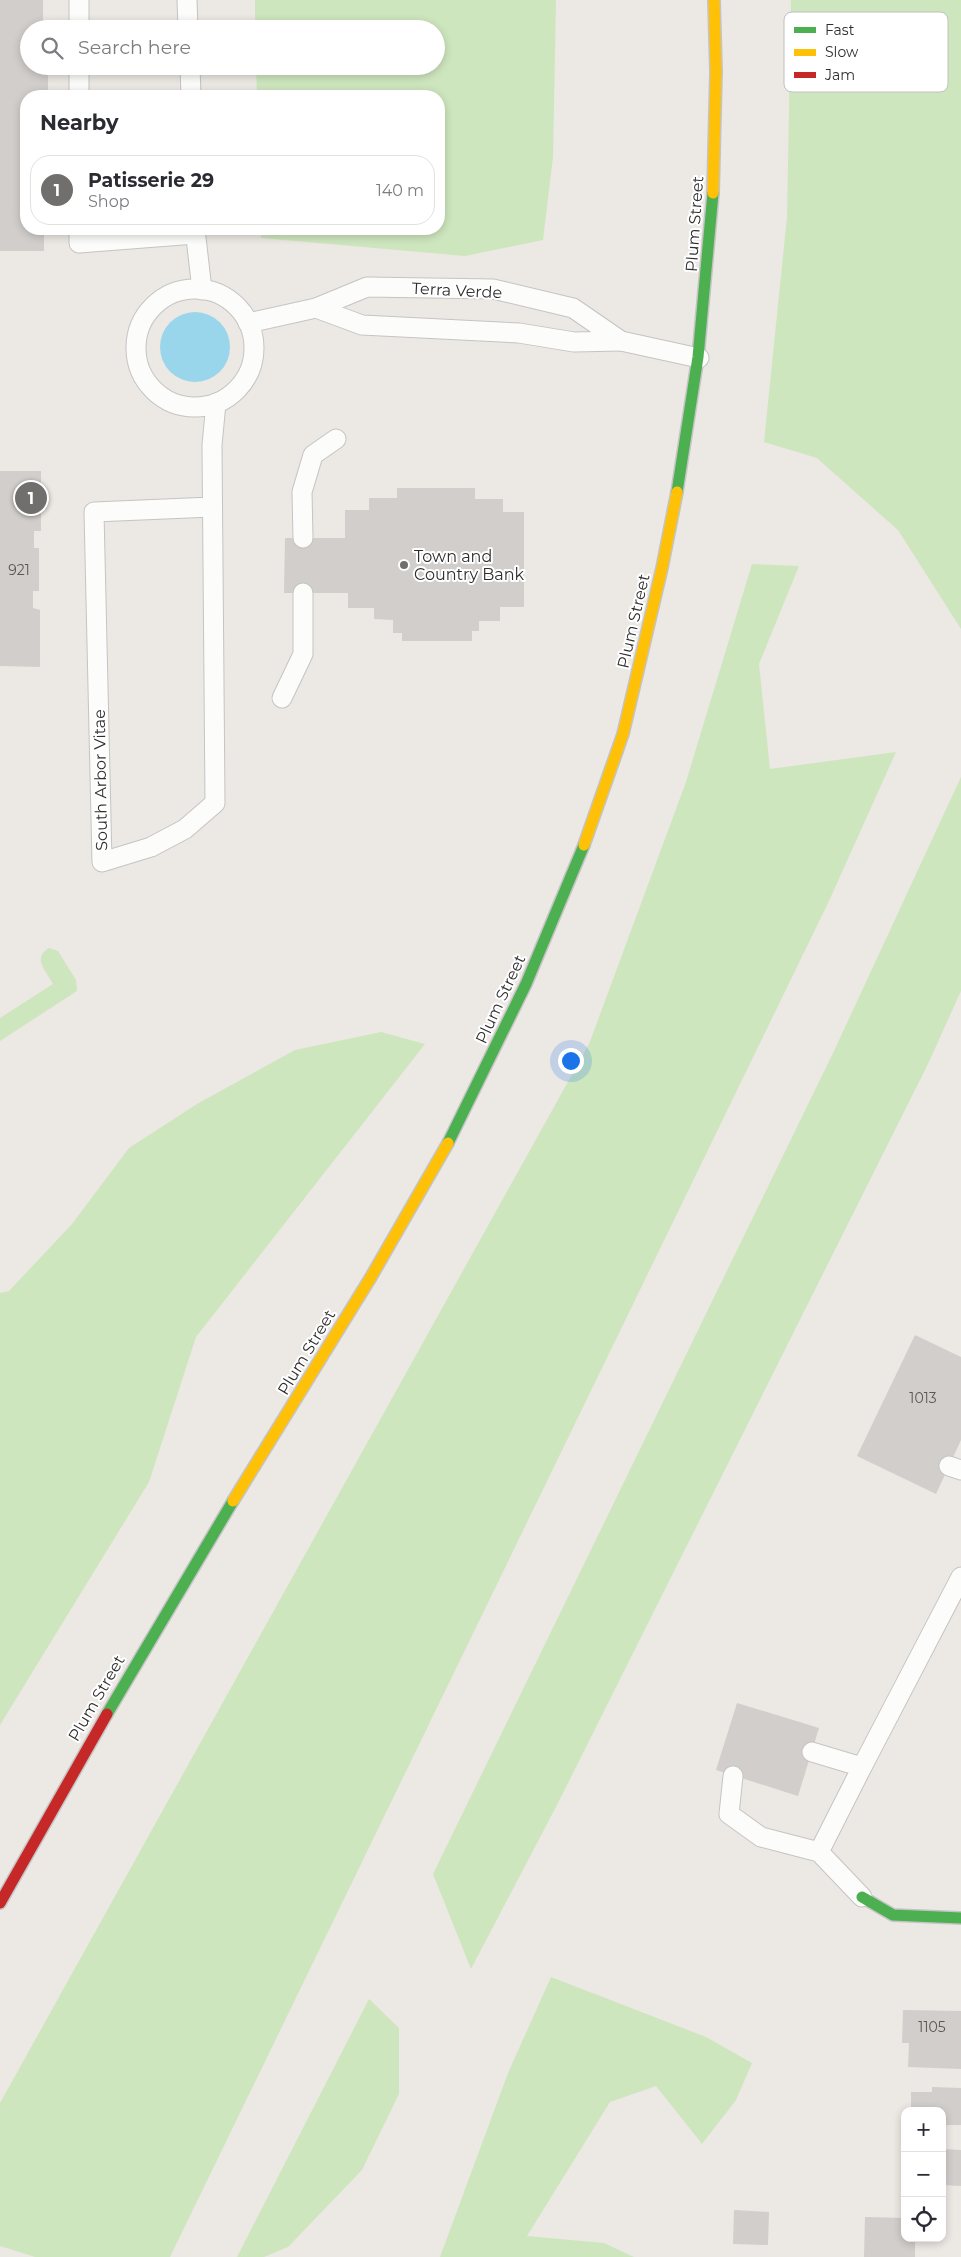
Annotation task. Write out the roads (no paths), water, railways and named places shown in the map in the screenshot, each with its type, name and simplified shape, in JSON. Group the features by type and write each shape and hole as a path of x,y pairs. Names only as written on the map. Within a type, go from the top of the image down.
{"main road":[{"name":"Plum Street","path":"0,1903 142,1652 398,1231 463,1114 512,1013 561,901 617,756 654,609 679,488 699,358 709,259 714,156 714,0"},
{"path":"862,1897 893,1915 961,1918"}],"lane":[{"path":"79,0 79,20"},
{"path":"187,0 188,20"},
{"path":"79,75 79,90"},
{"path":"190,75 191,90"},
{"path":"79,235 79,243 156,235"},
{"path":"195,235 202,290"},
{"name":"Terra Verde","path":"248,323 316,308 367,287 493,288 572,308 621,341"},
{"path":"182,290 202,290 221,295 237,307 248,323 254,342 252,361 245,379 233,393 216,403 197,407 178,405 161,396 147,383 138,366 135,347 139,328 149,310 164,297 182,290"},
{"name":"Terra Verde","path":"316,308 362,324 519,333 574,342 621,341 699,358"},
{"name":"South Arbor Vitae","path":"212,508 94,512 102,862 151,847 185,829 215,803 212,446 216,403"},
{"path":"303,538 302,492 313,455 336,439"},
{"path":"282,698 303,654 303,593"},
{"path":"819,1852 961,1577"},
{"path":"812,1752 862,1766"},
{"path":"733,1776 729,1814 761,1837 819,1852 862,1897"}],"water":[{"path":"195,312 208,315 220,322 227,334 230,347 227,360 220,372 208,379 195,382 182,379 170,372 163,360 160,347 163,334 170,322 182,315"}],"place":[{"name":"Patisserie 29","path":"31,498"},
{"name":"Town and Country Bank","path":"404,565"}]}
